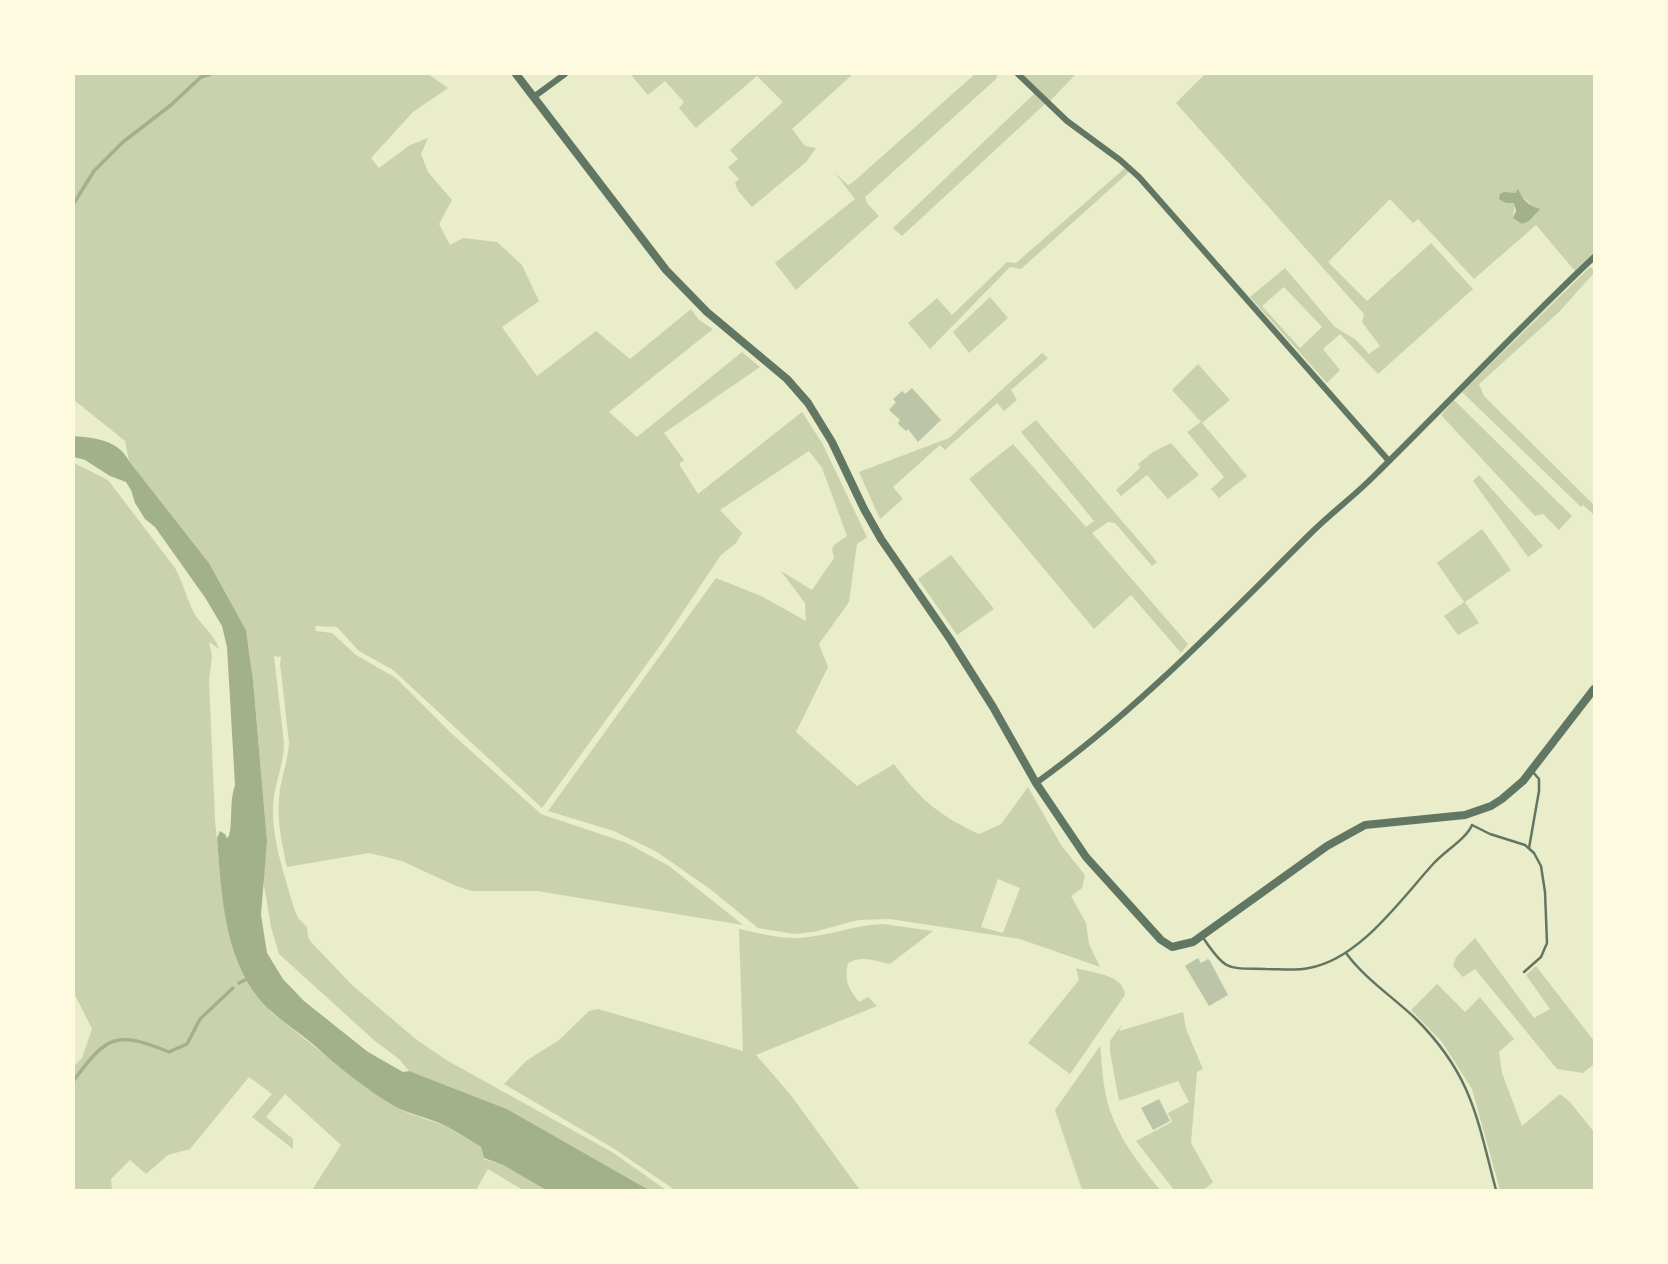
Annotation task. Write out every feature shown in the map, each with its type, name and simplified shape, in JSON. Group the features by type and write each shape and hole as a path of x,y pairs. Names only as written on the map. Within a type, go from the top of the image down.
{"street":[{"path":"516,74 666,270 706,310 787,379 810,406 832,442 881,539 950,639 1036,782 1086,857 1165,944 1179,947 1193,942 1327,846 1365,825 1472,813 1509,795 1531,771 1594,689"},
{"path":"535,96 565,74"},
{"path":"1018,74 1068,121 1139,177 1389,461"},
{"path":"1036,782 1124,715 1389,461 1594,257"}],"lane":[{"path":"1529,848 1539,785 1537,775 1531,771"},
{"path":"1202,936 1218,959 1229,967 1308,969 1332,961 1346,953 1382,919 1444,852 1467,834 1472,825 1529,848 1543,872 1548,938 1541,957 1524,972"},
{"path":"1346,953 1416,1020 1454,1064 1473,1102 1496,1191"}],"shaded area":[{"path":"74,74 428,74 448,88 413,112 371,158 379,168 410,145 428,138 421,154 428,172 452,200 439,224 450,245 463,238 497,242 522,265 539,301 502,327 537,376 596,331 630,359 691,309 699,320 713,329 609,412 637,437 742,352 760,367 664,433 684,460 679,464 698,494 802,412 822,443 867,537 857,544 849,602 819,644 828,667 796,732 857,786 894,764 931,805 979,834 1001,824 1028,787 1061,845 1085,875 1082,888 1071,896 1086,923 1089,944 1100,967 1020,939 890,919 858,920 814,932 794,934 758,928 710,889 657,852 614,831 548,811 716,578 761,596 806,621 805,603 781,571 812,590 834,558 834,545 847,536 822,468 809,451 720,510 742,533 736,543 721,555 662,643 542,808 393,670 359,651 337,627 315,626 316,631 332,633 356,655 396,678 450,732 541,814 627,843 669,866 743,925 537,891 472,891 402,861 369,853 287,867 280,833 279,807 289,743 281,657 274,656 284,743 274,796 274,824 278,853 294,908 298,918 307,927 311,942 352,985 417,1040 448,1061 612,1152 666,1190 649,1190 507,1109 409,1071 399,1059 375,1041 279,954 271,927 263,879 267,841 246,630 209,563 129,461 125,441 74,400","holes":["998,879 1020,888 1003,933 981,927"]},
{"path":"853,74 792,129 805,146 816,148 806,162 752,207 738,191 735,183 739,179 728,167 738,159 730,150 783,102 757,76 696,128 679,108 684,102 665,81 648,95 631,75"},
{"path":"975,74 998,74 996,79 865,197 879,216 796,290 775,263 855,199 835,173 848,185 852,183"},
{"path":"1022,74 1076,74 1050,101"},
{"path":"1205,74 1594,74 1594,252 1575,271 1536,225 1474,279 1418,219 1413,223 1390,199 1328,262 1367,301 1431,243 1473,289 1378,374 1340,334 1323,349 1340,370 1327,383 1250,297 1285,268 1335,327 1356,340 1369,354 1380,346 1362,322 1364,314 1176,103","holes":["1516,191 1535,208 1532,217 1522,224 1513,218 1515,204 1503,193 1515,194","1284,287 1322,327 1300,348 1262,306"]},
{"path":"1034,94 1045,104 902,236 893,228"},
{"path":"1125,168 1129,172 1021,269 1010,267 930,349 908,323 937,298 952,315 1007,262 1016,263"},
{"path":"1518,189 1526,202 1540,209 1529,221 1522,224 1513,218 1516,211 1514,203 1499,199 1500,194 1515,193"},
{"path":"1590,267 1594,273 1559,312 1479,384 1484,396 1594,505 1594,515 1583,505 1581,507 1462,392"},
{"path":"990,297 1008,318 969,353 953,332"},
{"path":"1042,353 1048,358 1011,390 1017,400 1004,411 997,403 945,450 940,445 893,487 903,499 880,519 859,472 949,438"},
{"path":"1198,364 1230,400 1202,423 1247,476 1219,498 1211,489 1224,477 1187,432 1201,422 1172,390"},
{"path":"1454,400 1572,516 1559,530 1543,514 1535,516 1441,415"},
{"path":"1036,420 1157,562 1152,566 1115,523 1108,522 1092,533 1188,644 1181,653 1131,595 1094,629 969,479 1013,444 1086,527 1094,521 1021,432"},
{"path":"74,436 106,441 124,454 209,563 246,630 267,841 261,915 267,953 283,979 304,1001 368,1052 403,1072 409,1071 507,1109 649,1190 546,1190 503,1165 484,1158 481,1147 452,1129 399,1108 373,1092 272,1012 256,995 235,954 228,931 221,884 217,838 220,831 226,838 229,836 235,785 227,647 222,626 155,527 145,519 126,482 74,457"},
{"path":"1171,443 1199,475 1168,499 1147,475 1121,496 1116,490 1140,468 1138,464"},
{"path":"74,463 108,480 175,568 193,611 219,649 209,642 212,656 209,681 215,820 222,891 234,951 250,984 271,1012 392,1105 446,1126 481,1147 484,1159 503,1165 546,1190 523,1190 488,1169 476,1190 312,1190 341,1145 285,1094 266,1117 293,1139 293,1149 252,1117 272,1094 249,1077 190,1149 168,1155 146,1174 130,1160 111,1179 112,1190 74,1190 74,1066 82,1058 92,1029 74,993"},
{"path":"1479,475 1543,546 1528,557 1473,481"},
{"path":"1482,529 1511,570 1465,602 1479,623 1458,635 1444,616 1464,602 1437,563"},
{"path":"951,555 994,609 957,635 918,579"},
{"path":"883,924 933,931 890,964 863,959 848,963 846,974 852,992 859,1002 868,997 877,1006 756,1055 790,1094 860,1190 675,1190 613,1148 504,1084 526,1061 559,1040 589,1011 598,1009 743,1051 739,929 777,937 800,938"},
{"path":"1475,938 1534,1018 1550,1009 1526,975 1536,966 1594,1041 1594,1064 1583,1073 1557,1069 1475,969 1463,977 1453,966 1456,957"},
{"path":"1076,968 1113,979 1123,988 1125,995 1070,1074 1028,1043 1079,980"},
{"path":"1437,984 1465,1012 1480,997 1514,1039 1499,1052 1502,1073 1522,1126 1560,1094 1570,1102 1594,1132 1594,1190 1500,1190 1472,1089 1442,1042 1411,1010"},
{"path":"1183,1012 1186,1029 1203,1069 1197,1072 1191,1143 1213,1182 1204,1190 1174,1190 1136,1141 1172,1122 1168,1113 1189,1102 1178,1081 1119,1101 1110,1052 1110,1041 1122,1024 1119,1031"},
{"path":"1100,1046 1104,1085 1113,1118 1134,1155 1160,1190 1082,1190 1055,1110"}],"building":[{"path":"912,388 941,420 918,442 908,429 906,431 900,426 900,420 889,410 896,402 893,399 902,391 905,394"},
{"path":"1198,958 1201,963 1208,959 1210,961 1228,995 1209,1006 1185,966"},
{"path":"1159,1099 1170,1121 1153,1130 1141,1108"}],"waterway":[{"path":"74,203 94,171 123,142 171,105 201,77 211,74"},
{"path":"239,983 249,978"},
{"path":"74,1080 95,1054 114,1041 136,1041 169,1052 187,1044 200,1019 233,988"}]}
